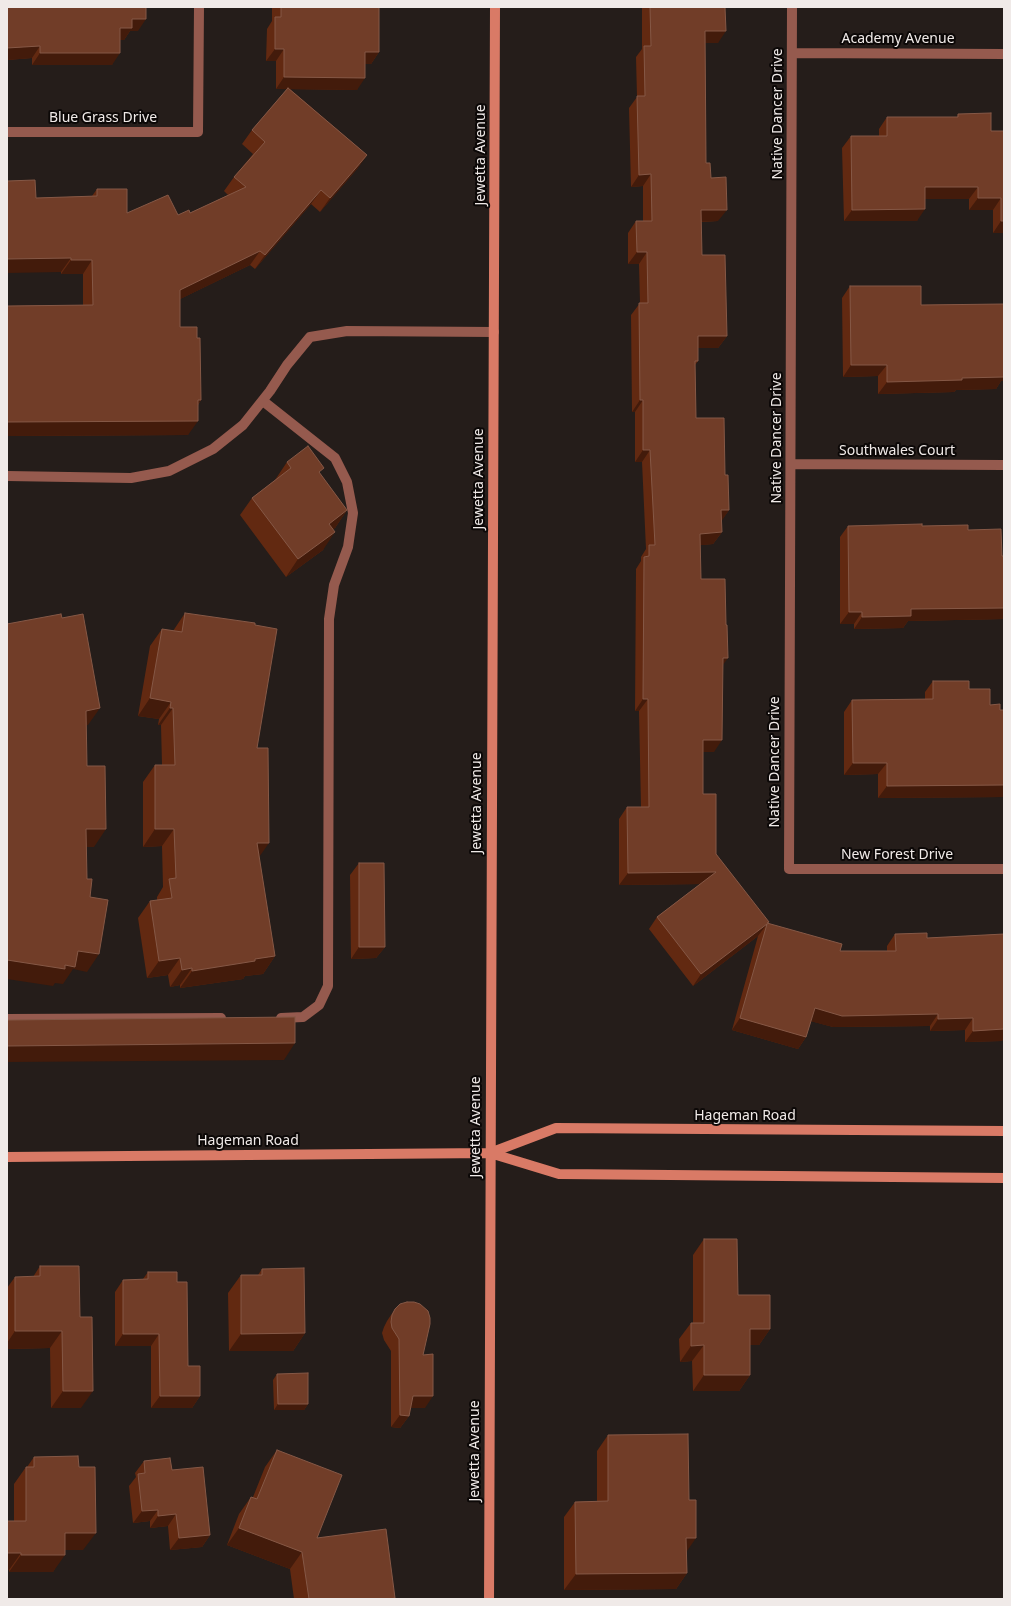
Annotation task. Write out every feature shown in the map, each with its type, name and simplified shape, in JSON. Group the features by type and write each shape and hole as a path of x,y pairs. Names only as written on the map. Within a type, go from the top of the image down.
{"street":[{"name":"Blue Grass Drive","path":"7,132 198,132 199,7"},
{"name":"Jewetta Avenue","path":"489,1599 495,7"},
{"name":"Native Dancer Drive","path":"789,869 792,7"},
{"name":"Academy Avenue","path":"792,53 1004,54"},
{"path":"7,476 131,478 169,471 213,449 243,425 263,400 287,365 310,337 347,331 494,332"},
{"path":"263,400 335,458 347,482 353,513 348,547 334,584 329,619 328,986 319,1005 303,1017 272,1018"},
{"name":"Southwales Court","path":"791,464 1004,465"},
{"name":"New Forest Drive","path":"789,869 1004,870"},
{"path":"7,1019 233,1018"},
{"name":"Hageman Road","path":"490,1153 556,1128 1004,1132"},
{"name":"Hageman Road","path":"7,1157 490,1153 559,1174 1004,1178"}],"building":[{"path":"7,7 146,7 146,19 132,19 132,28 120,28 120,53 40,53 40,46 7,48"},
{"path":"281,7 379,7 379,52 365,52 365,78 284,77 284,49 275,49 275,17 281,17"},
{"path":"650,7 725,7 726,31 705,31 706,163 710,163 711,178 726,177 727,210 701,210 702,255 725,255 727,336 698,336 698,361 695,361 696,418 724,418 725,475 728,475 729,510 721,510 722,532 700,534 701,579 725,579 728,658 723,658 722,740 703,740 703,794 716,794 716,854 769,922 767,923 842,944 840,951 896,951 895,934 927,933 927,938 1004,934 1004,1029 973,1031 973,1018 938,1019 938,1014 842,1016 815,1008 806,1037 740,1018 767,924 701,974 657,917 716,872 628,873 627,807 649,807 648,699 643,699 644,557 649,556 649,545 655,545 650,450 643,450 643,400 640,400 639,303 648,303 647,252 637,252 636,221 652,221 651,174 639,175 637,96 645,96 644,46 651,46"},
{"path":"288,88 367,155 330,198 321,190 265,255 260,251 180,290 180,327 197,327 197,338 200,338 201,400 198,400 198,421 7,422 7,306 93,305 92,260 71,260 71,258 7,259 7,181 35,180 36,198 97,196 97,189 127,189 127,213 168,195 178,215 189,210 190,213 246,187 234,177 265,142 252,130"},
{"path":"991,113 991,131 1004,131 1004,221 1001,221 1001,198 978,198 978,187 925,187 925,209 852,210 851,136 887,136 887,117 958,117 958,114"},
{"path":"850,286 921,286 921,305 1004,304 1004,377 962,378 962,380 887,382 887,365 851,365"},
{"path":"308,446 324,468 319,472 347,510 329,524 335,532 298,559 252,498 291,468 287,462"},
{"path":"922,524 922,526 968,525 968,530 1001,529 1002,556 1004,556 1004,608 911,609 911,616 862,617 862,612 849,612 848,526"},
{"path":"185,613 255,623 255,625 277,629 257,748 268,748 269,843 257,843 275,956 255,959 255,961 192,971 192,968 182,970 180,958 159,961 150,901 172,898 169,879 176,878 174,829 155,829 155,765 175,765 173,708 170,708 171,702 150,698 162,629 182,632"},
{"path":"61,614 62,618 83,614 100,708 86,711 87,766 105,766 106,829 86,829 87,879 92,879 90,897 108,900 99,954 78,951 75,967 65,965 65,969 7,960 7,624"},
{"path":"933,681 969,681 969,689 990,689 990,705 1000,704 1000,710 1004,710 1004,785 887,786 887,763 853,763 852,700 933,699"},
{"path":"359,863 384,863 385,947 359,947"},
{"path":"295,1017 295,1043 7,1046 7,1020"},
{"path":"704,1239 737,1239 738,1295 770,1295 770,1329 750,1329 750,1375 704,1375 704,1345 691,1346 691,1323 704,1323"},
{"path":"40,1266 79,1266 80,1317 92,1317 93,1391 63,1391 62,1331 15,1331 15,1277 40,1276"},
{"path":"304,1268 305,1333 241,1334 241,1275 262,1275 262,1269"},
{"path":"148,1272 177,1272 177,1282 187,1282 188,1366 200,1366 200,1396 160,1396 159,1334 123,1334 123,1280 148,1279"},
{"path":"407,1302 420,1304 428,1311 430,1324 423,1355 433,1354 433,1396 413,1396 409,1416 400,1415 399,1339 392,1328 391,1322 395,1309 400,1304"},
{"path":"308,1373 308,1404 278,1404 277,1374"},
{"path":"688,1434 689,1500 696,1500 696,1538 686,1538 687,1573 576,1574 575,1502 608,1501 608,1435"},
{"path":"277,1450 342,1475 317,1538 386,1529 395,1598 309,1599 302,1552 239,1528 251,1497 257,1499"},
{"path":"78,1456 79,1467 95,1467 96,1533 65,1533 65,1555 21,1555 21,1553 7,1553 7,1521 26,1521 26,1467 34,1467 34,1457"},
{"path":"170,1458 172,1470 203,1467 210,1535 179,1538 176,1514 158,1516 158,1510 142,1511 138,1474 145,1473 144,1461"}]}
